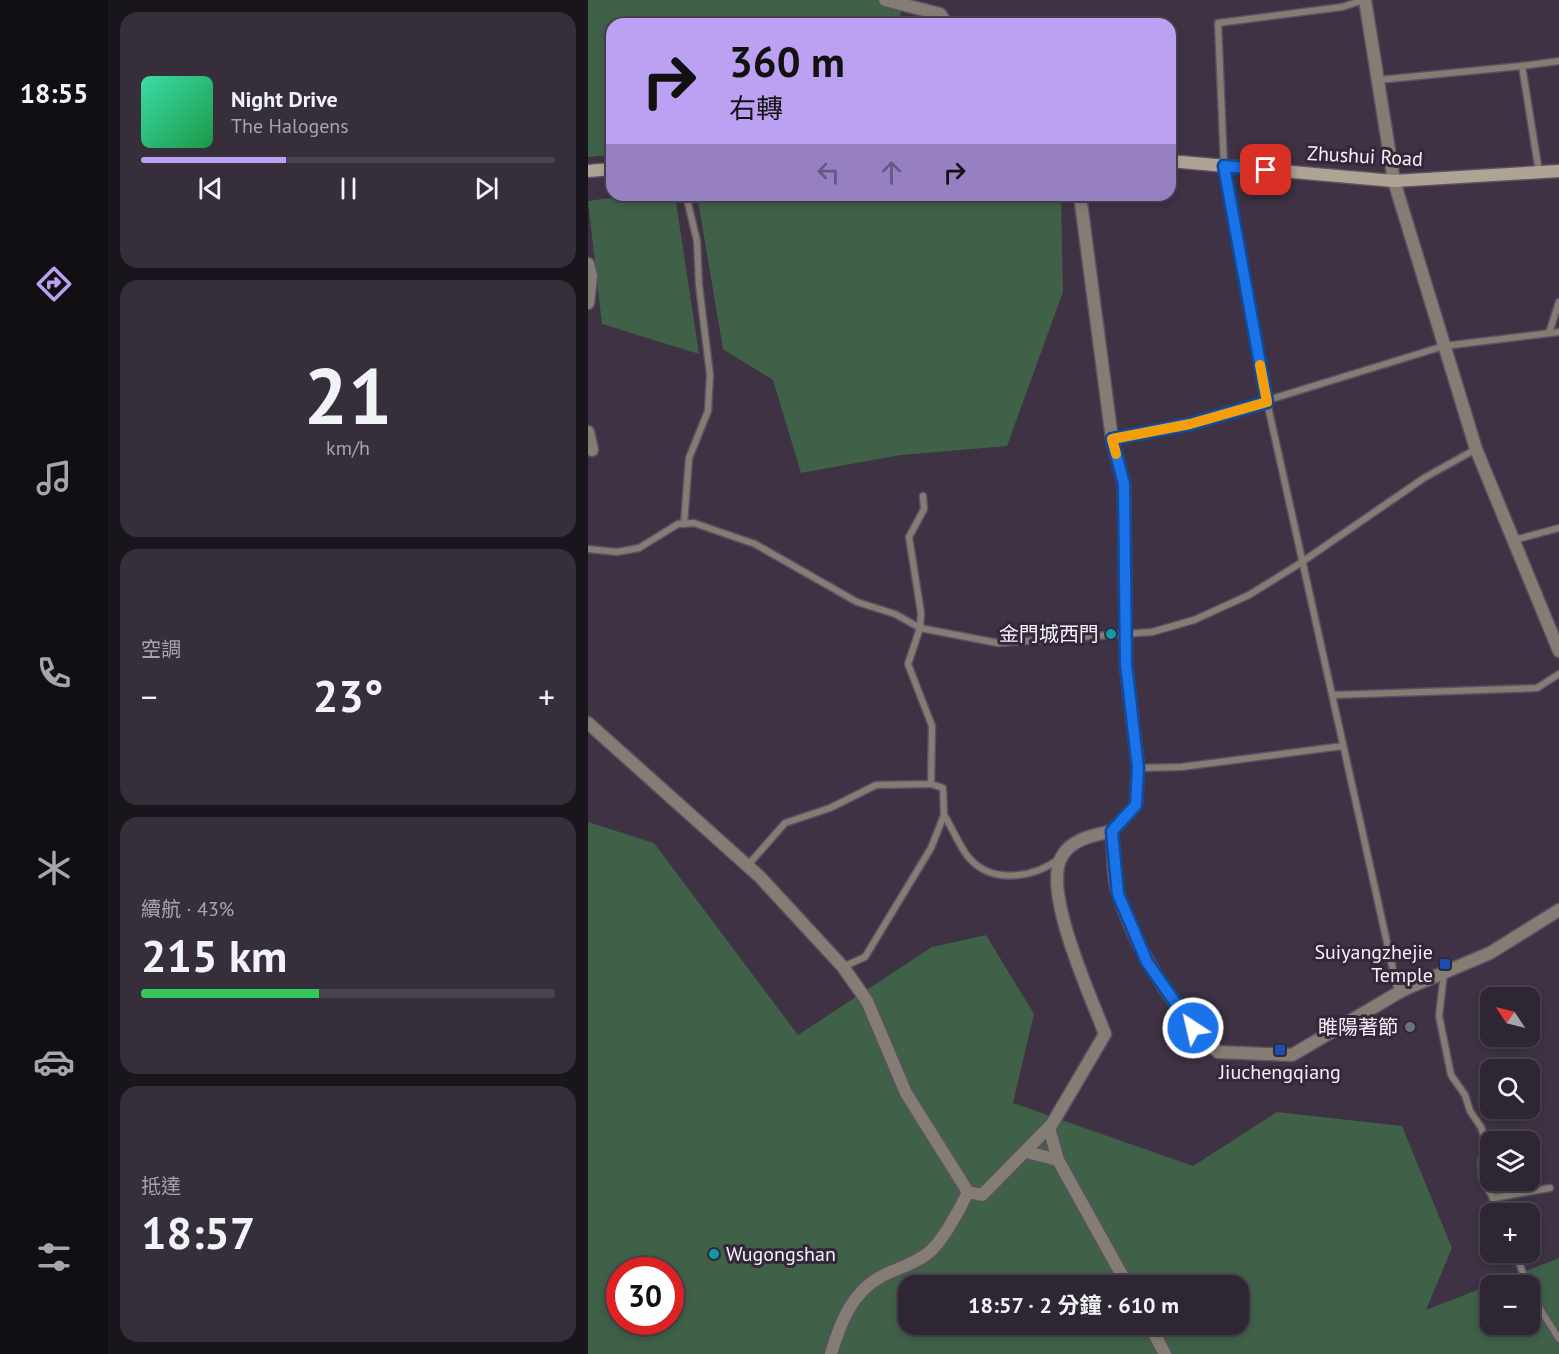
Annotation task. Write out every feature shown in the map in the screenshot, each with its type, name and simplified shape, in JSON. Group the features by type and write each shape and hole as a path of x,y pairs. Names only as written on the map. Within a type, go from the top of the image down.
{"main road":[{"name":"Zhushui Road","path":"1176,162 1394,181 1559,171"},
{"path":"588,171 606,170"}],"street":[{"path":"885,0 940,14 943,18"},
{"path":"1365,0 1394,181 1476,449 1514,540 1554,623 1559,651"},
{"path":"588,723 748,866 843,967 867,1001 906,1093 968,1192 982,1195 1027,1152 1048,1128 1105,1034 1060,910 1055,886 1060,858 1073,843 1112,831 1136,805 1138,768 1126,664 1124,484 1112,439 1081,201"},
{"path":"588,264 591,276 588,303"},
{"path":"588,432 592,450"},
{"path":"1112,831 1118,894 1147,962 1193,1028 1218,1052 1292,1055 1398,993 1490,953 1559,910"},
{"path":"1048,1128 1058,1160 1122,1275"},
{"path":"1027,1152 1058,1160"},
{"path":"831,1354 840,1323 858,1295 882,1276 925,1256 936,1245 968,1192"},
{"path":"1155,1335 1165,1354"}],"lane":[{"path":"1365,0 1342,6 1218,23 1224,166 1267,402 1398,993"},
{"path":"1378,80 1559,61"},
{"path":"1522,66 1539,172"},
{"path":"684,524 689,458 708,411 710,375 699,285 697,241 687,201"},
{"path":"1549,333 1559,302"},
{"path":"1112,439 1190,424 1444,346 1559,332"},
{"path":"588,549 616,552 639,548 678,524 694,523 755,544 857,602 895,614 920,628 998,643 1152,632 1194,620 1249,595 1302,562 1424,478 1476,449"},
{"path":"923,496 924,509 909,537 921,613 920,628 908,664 932,726 931,784"},
{"path":"1514,540 1559,528"},
{"path":"1333,695 1537,688 1559,674"},
{"path":"1138,768 1191,766 1343,746"},
{"path":"748,866 785,823 830,808 876,785 931,784 943,788 944,815 931,848 865,957 843,967"},
{"path":"944,815 970,860 992,872 1014,878 1048,868 1060,858"},
{"path":"1444,972 1439,1016 1451,1075 1465,1095 1470,1111 1481,1127 1486,1142 1481,1162 1482,1178 1494,1203"},
{"path":"1493,1198 1550,1188"},
{"path":"1540,1309 1559,1339"}],"green space":[{"path":"588,0 903,0 900,18 606,18 606,156 588,157"},
{"path":"606,198 606,201 676,201 699,354 602,324 588,201"},
{"path":"698,201 1061,201 1063,292 1007,446 901,455 801,473 773,380 723,349"},
{"path":"588,822 654,843 798,1035 932,947 986,935 1034,1014 1013,1103 1193,1166 1277,1112 1402,1126 1452,1248 1426,1310 1480,1289 1480,1335 1540,1335 1540,1275 1516,1275 1559,1258 1559,1354 588,1354"}],"slow traffic":[{"path":"1116,454 1112,439 1190,424 1267,402 1260,365"}],"place":[{"name":"金門城西門","path":"1111,634"},
{"name":"Suiyangzhejie Temple","path":"1445,964"},
{"name":"睢陽著節","path":"1410,1027"},
{"name":"Jiuchengqiang","path":"1280,1050"},
{"name":"Wugongshan","path":"714,1254"}],"route":[{"path":"1193,1028 1147,962 1118,894 1112,831 1136,805 1138,768 1126,664 1124,484 1112,439 1190,424 1267,402 1224,166 1266,170"}]}
